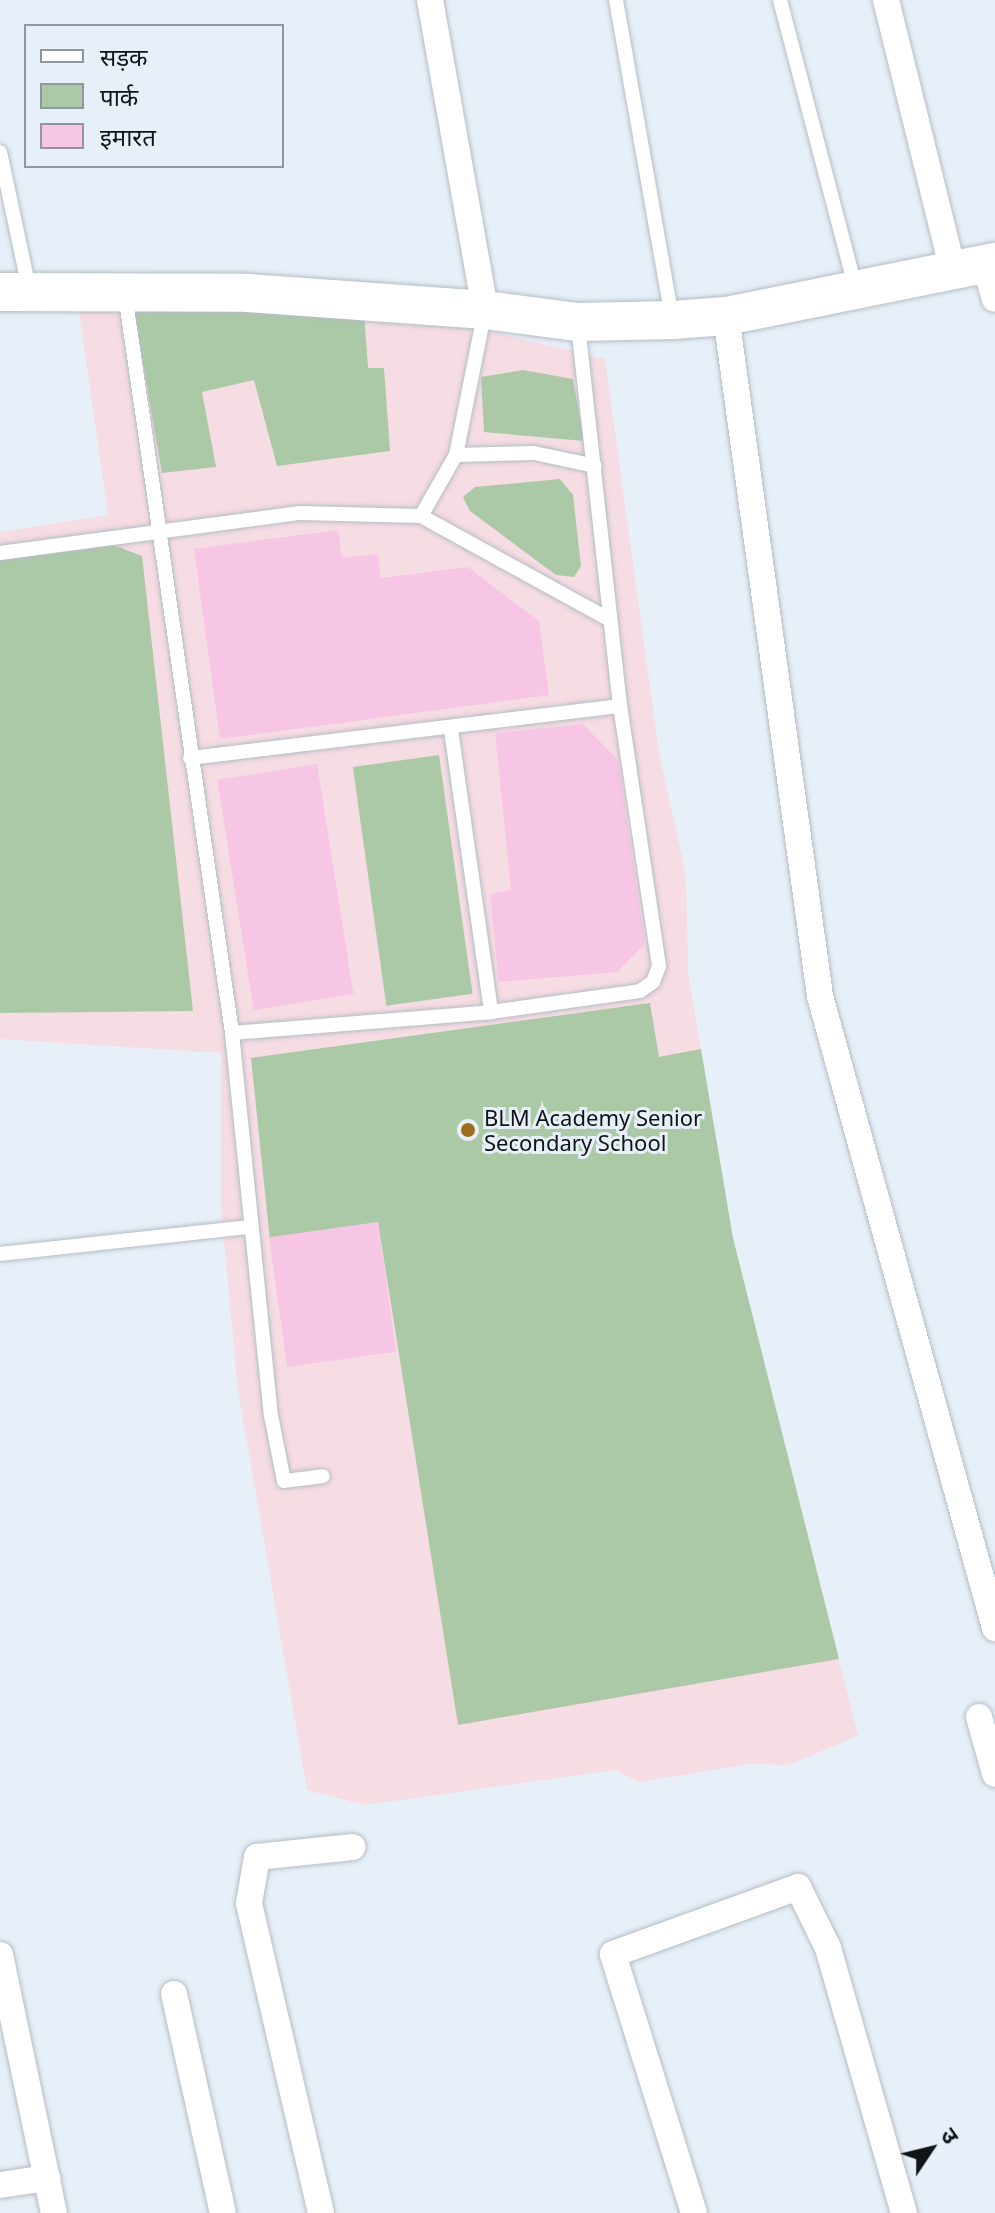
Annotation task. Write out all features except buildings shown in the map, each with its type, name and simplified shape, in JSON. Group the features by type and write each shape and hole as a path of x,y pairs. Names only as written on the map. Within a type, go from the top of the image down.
{"main road":[{"path":"15,293 248,293 485,310 578,322 726,316 857,292 982,275"}],"street":[{"path":"430,0 485,310"},
{"path":"886,0 982,275"},
{"path":"726,316 820,996 995,1628"},
{"path":"979,1717 995,1774"},
{"path":"321,2213 249,1903 257,1857 352,1847"},
{"path":"694,2213 613,1954 798,1887 828,1948 904,2213"},
{"path":"0,1955 54,2213"},
{"path":"174,1994 223,2213"},
{"path":"0,2185 47,2178"}],"lane":[{"path":"616,0 673,320"},
{"path":"780,0 857,292"},
{"path":"0,152 15,293"},
{"path":"125,294 232,1033 248,1227 271,1415 284,1481 323,1476"},
{"path":"421,516 456,455 485,310"},
{"path":"232,1033 491,1012 640,991 656,974 659,966 620,706 578,322"},
{"path":"456,455 480,450 534,453 595,466"},
{"path":"0,553 300,513 421,516 610,620"},
{"path":"190,758 451,730 620,706"},
{"path":"451,730 491,1012"},
{"path":"0,1254 248,1227"}],"shaded area":[{"name":"BLM Academy Senior Secondary School","path":"78,304 459,324 605,359 659,753 686,875 688,972 732,1238 858,1736 788,1765 750,1764 640,1782 615,1770 365,1805 307,1790 238,1390 221,1208 221,1053 0,1039 0,532 108,515"}],"green space":[{"path":"133,305 364,312 368,368 384,368 390,451 277,466 254,380 202,392 216,467 162,473"},
{"path":"523,370 573,379 584,441 484,432 481,377"},
{"path":"560,479 573,495 581,566 574,577 556,575 470,511 463,497 475,487"},
{"path":"103,541 142,556 193,1011 0,1013 0,557"},
{"path":"439,755 473,994 386,1006 353,767"},
{"path":"650,1003 659,1057 701,1049 733,1238 839,1659 458,1725 378,1222 270,1241 251,1058"}],"place":[{"name":"BLM Academy Senior Secondary School","path":"468,1130"}]}
